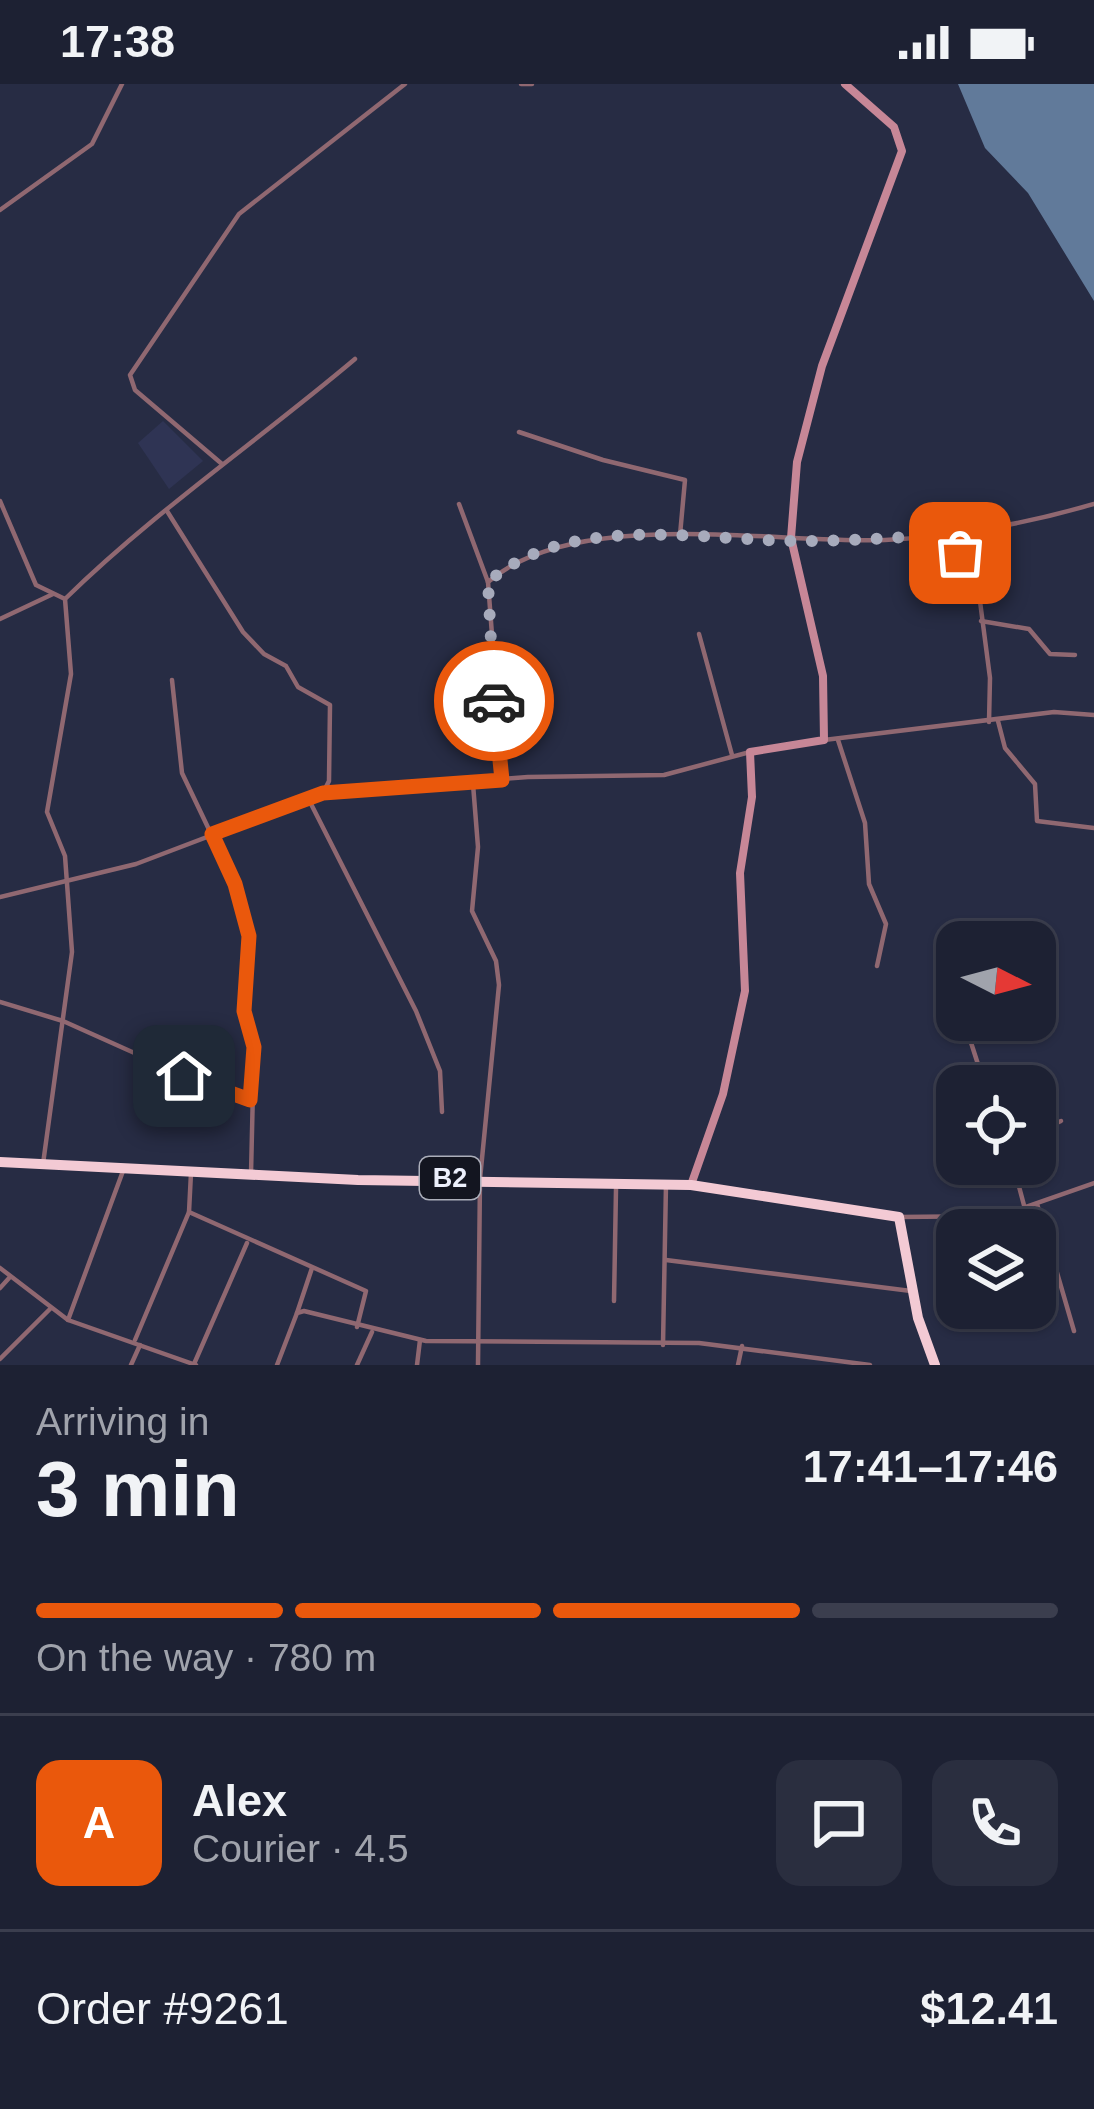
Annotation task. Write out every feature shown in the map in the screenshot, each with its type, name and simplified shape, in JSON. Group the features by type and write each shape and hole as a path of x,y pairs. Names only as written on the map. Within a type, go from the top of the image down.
{"highway":[{"name":"B2","path":"0,1162 124,1171 691,1185 898,1217"},
{"path":"898,1217 911,1291 935,1365"}],"street":[{"path":"0,210 92,144 122,84"},
{"path":"222,464 135,390 130,375 239,214 405,84"},
{"path":"521,84 532,84"},
{"path":"824,740 823,676 796,542 791,538 797,461 823,366 902,151 893,127 845,84"},
{"path":"64,599 166,509 246,451 355,359"},
{"path":"519,432 603,460 685,479 680,535"},
{"path":"0,501 35,585 64,599"},
{"path":"459,503 488,582 502,780"},
{"path":"488,582 532,556 632,534 796,542 946,534 1094,504"},
{"path":"166,509 243,632 264,654 286,666 298,687 330,705 329,782 323,793"},
{"path":"946,534 974,573 990,678 989,724"},
{"path":"0,620 53,594"},
{"path":"44,1167 43,1139 56,1097 72,952 62,846 47,812 71,674 64,599"},
{"path":"981,621 1029,629 1050,654 1075,655"},
{"path":"700,634 731,755"},
{"path":"172,680 182,772 235,884 249,936 244,1011 254,1047 251,1174"},
{"path":"0,897 67,884 169,854 323,793 664,775 731,755 901,728 989,724 1073,710 1094,715"},
{"path":"998,721 1004,748 1035,784 1037,821 1094,828"},
{"path":"838,740 866,823 869,884 886,924 877,966"},
{"path":"691,1185 724,1094 745,991 740,873 752,797 750,752"},
{"path":"476,783 478,848 472,910 496,961 499,986 480,1179 478,1365"},
{"path":"309,800 431,1048 443,1083 442,1112"},
{"path":"0,1003 63,1021 226,1094 250,1100"},
{"path":"1056,1123 1061,1121"},
{"path":"68,1320 124,1171"},
{"path":"131,1365 189,1212 191,1171"},
{"path":"614,1300 616,1183"},
{"path":"1018,1185 1025,1209 1094,1183"},
{"path":"662,1345 667,1184"},
{"path":"1037,1204 1074,1331"},
{"path":"189,1212 366,1291 357,1327"},
{"path":"898,1217 936,1218"},
{"path":"0,1268 68,1320 195,1365 248,1241"},
{"path":"666,1260 911,1291"},
{"path":"277,1365 312,1267"},
{"path":"0,1288 10,1277"},
{"path":"0,1359 51,1308"},
{"path":"297,1313 421,1340 742,1346 870,1365"},
{"path":"357,1365 372,1331"},
{"path":"417,1365 421,1340"},
{"path":"738,1365 742,1346"}],"shaded area":[{"path":"958,84 1094,84 1094,301 1028,193 985,148"},
{"path":"163,421 203,461 169,489 138,443"}],"way so far":[{"path":"494,701 488,582 532,556 584,542 667,533 796,542 946,534 960,553"}],"route":[{"path":"184,1076 250,1100 254,1047 244,1011 250,951 247,922 212,834 266,818 323,793 502,780 494,701"}]}
